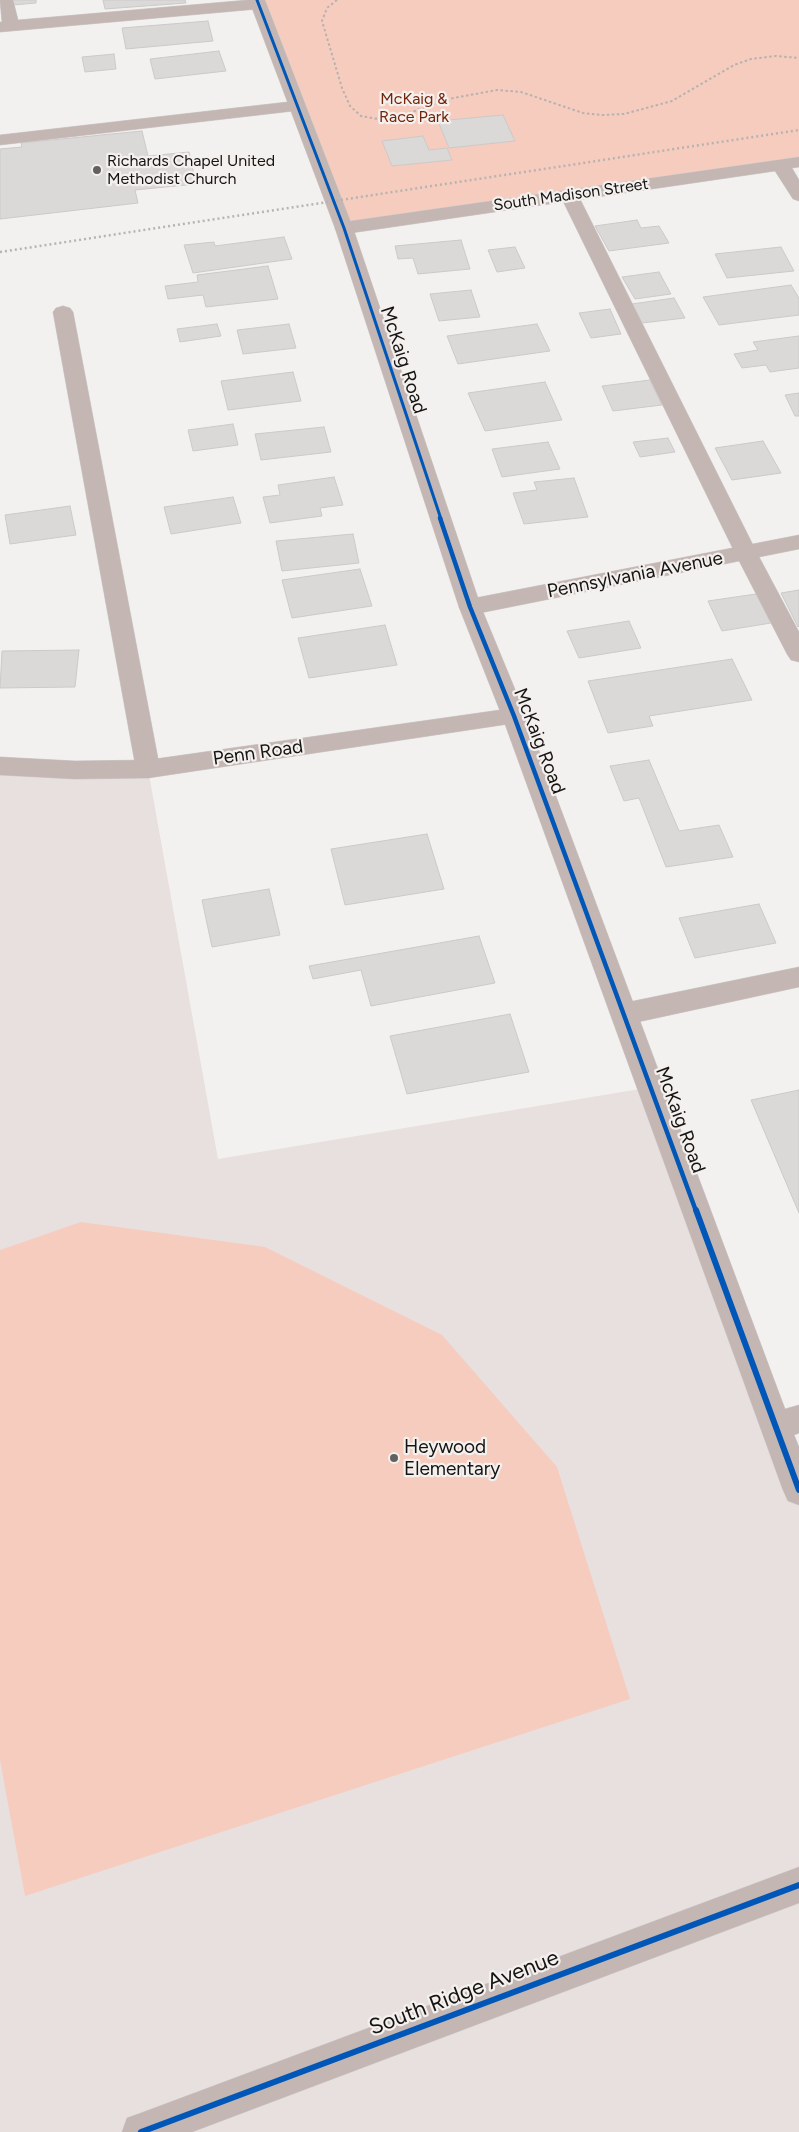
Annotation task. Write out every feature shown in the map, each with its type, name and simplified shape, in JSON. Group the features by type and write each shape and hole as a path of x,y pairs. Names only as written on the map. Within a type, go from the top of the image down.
{"street":[{"path":"6,0 6,27 257,2"},
{"name":"McKaig Road","path":"257,2 344,228 470,607 514,716 624,1014 788,1422 799,1490"},
{"path":"0,140 296,106"},
{"name":"South Madison Street","path":"344,228 799,162"},
{"path":"780,164 799,195"},
{"path":"569,195 746,553 799,654"},
{"path":"62,312 148,769"},
{"name":"Pennsylvania Avenue","path":"470,607 799,542"},
{"name":"Penn Road","path":"0,766 76,770 148,769 514,716"},
{"path":"624,1014 799,977"},
{"name":"South Ridge Avenue","path":"141,2132 799,1885"}],"path":[{"path":"337,0 327,8 322,21 342,88 350,106 361,116 378,119 398,116 474,92 498,90 521,92 583,113 602,115 624,114 672,100 699,87 734,65 751,59 776,56 799,58"}],"shaded area":[{"name":"Heywood Elementary","path":"0,766 148,769 218,1159 652,1087 799,1490 799,2132 0,2132"}],"green space":[{"name":"McKaig & Race Park","path":"257,0 799,0 799,164 344,228"},
{"path":"81,1222 265,1247 442,1335 557,1467 630,1699 25,1896 0,1760 0,1250"}],"building":[{"path":"12,0 36,0 36,3 13,5"},
{"path":"103,0 185,0 186,3 105,9"},
{"path":"208,21 213,41 126,49 122,28"},
{"path":"219,51 226,71 155,79 150,59"},
{"path":"114,54 116,69 85,72 82,57"},
{"path":"503,115 515,141 449,148 438,121"},
{"name":"Richards Chapel United Methodist Church","path":"142,131 148,156 189,152 196,184 135,190 138,203 0,219 0,149 22,147 21,143"},
{"path":"423,136 429,150 447,148 452,160 392,166 382,141"},
{"path":"637,220 641,228 659,226 669,243 609,251 595,226"},
{"path":"284,237 292,259 193,273 184,245 214,242 215,246"},
{"path":"461,240 470,269 418,274 413,258 398,259 395,246"},
{"path":"515,247 525,268 497,272 488,250"},
{"path":"781,247 794,271 727,278 715,254"},
{"path":"268,266 278,299 206,307 203,295 168,299 165,286 198,282 197,275"},
{"path":"659,272 671,294 635,299 622,277"},
{"path":"791,285 799,298 799,315 719,325 703,297"},
{"path":"471,290 480,317 439,321 430,294"},
{"path":"674,298 685,318 642,323 632,304"},
{"path":"610,309 621,334 591,338 579,313"},
{"path":"217,324 221,336 180,342 177,329"},
{"path":"289,324 296,348 243,354 237,330"},
{"path":"537,324 550,351 458,364 447,336"},
{"path":"799,336 799,368 770,372 766,365 742,368 734,354 758,350 753,342"},
{"path":"293,372 301,401 228,410 221,381"},
{"path":"650,380 662,405 613,411 602,386"},
{"path":"545,382 562,420 485,431 468,393"},
{"path":"799,393 799,416 795,416 785,395"},
{"path":"233,424 238,445 193,451 188,430"},
{"path":"324,427 331,452 261,460 255,434"},
{"path":"668,438 675,452 640,457 633,442"},
{"path":"763,441 781,473 732,480 715,448"},
{"path":"548,442 560,469 502,477 492,449"},
{"path":"334,477 343,505 320,508 322,516 270,523 263,497 280,495 278,485"},
{"path":"574,478 588,517 524,524 513,493 537,490 534,482"},
{"path":"233,497 241,523 171,534 164,507"},
{"path":"70,506 76,535 10,544 5,515"},
{"path":"353,534 359,563 282,571 276,541"},
{"path":"360,569 372,606 292,618 282,580"},
{"path":"799,590 799,626 798,627 781,593"},
{"path":"756,594 771,623 722,631 708,601"},
{"path":"629,621 641,648 579,658 567,631"},
{"path":"385,625 397,665 309,678 298,638"},
{"path":"79,650 75,687 0,688 2,651"},
{"path":"732,659 752,700 649,716 653,726 608,733 588,681"},
{"path":"649,760 679,831 719,825 733,857 666,867 639,798 624,801 610,766"},
{"path":"427,834 444,889 345,905 331,849"},
{"path":"269,889 280,935 212,947 202,900"},
{"path":"759,904 776,943 695,958 679,918"},
{"path":"479,936 495,983 371,1006 361,970 313,979 309,966"},
{"path":"510,1014 529,1072 407,1094 390,1036"},
{"path":"799,1090 799,1213 751,1100"}],"railway":[{"path":"0,252 799,130"}],"cycle path":[{"path":"257,0 344,228 470,607 514,716 799,1490"},
{"path":"141,2132 799,1885"}],"place":[{"name":"Richards Chapel United Methodist Church","path":"97,170"},
{"name":"Heywood Elementary","path":"394,1458"}]}
